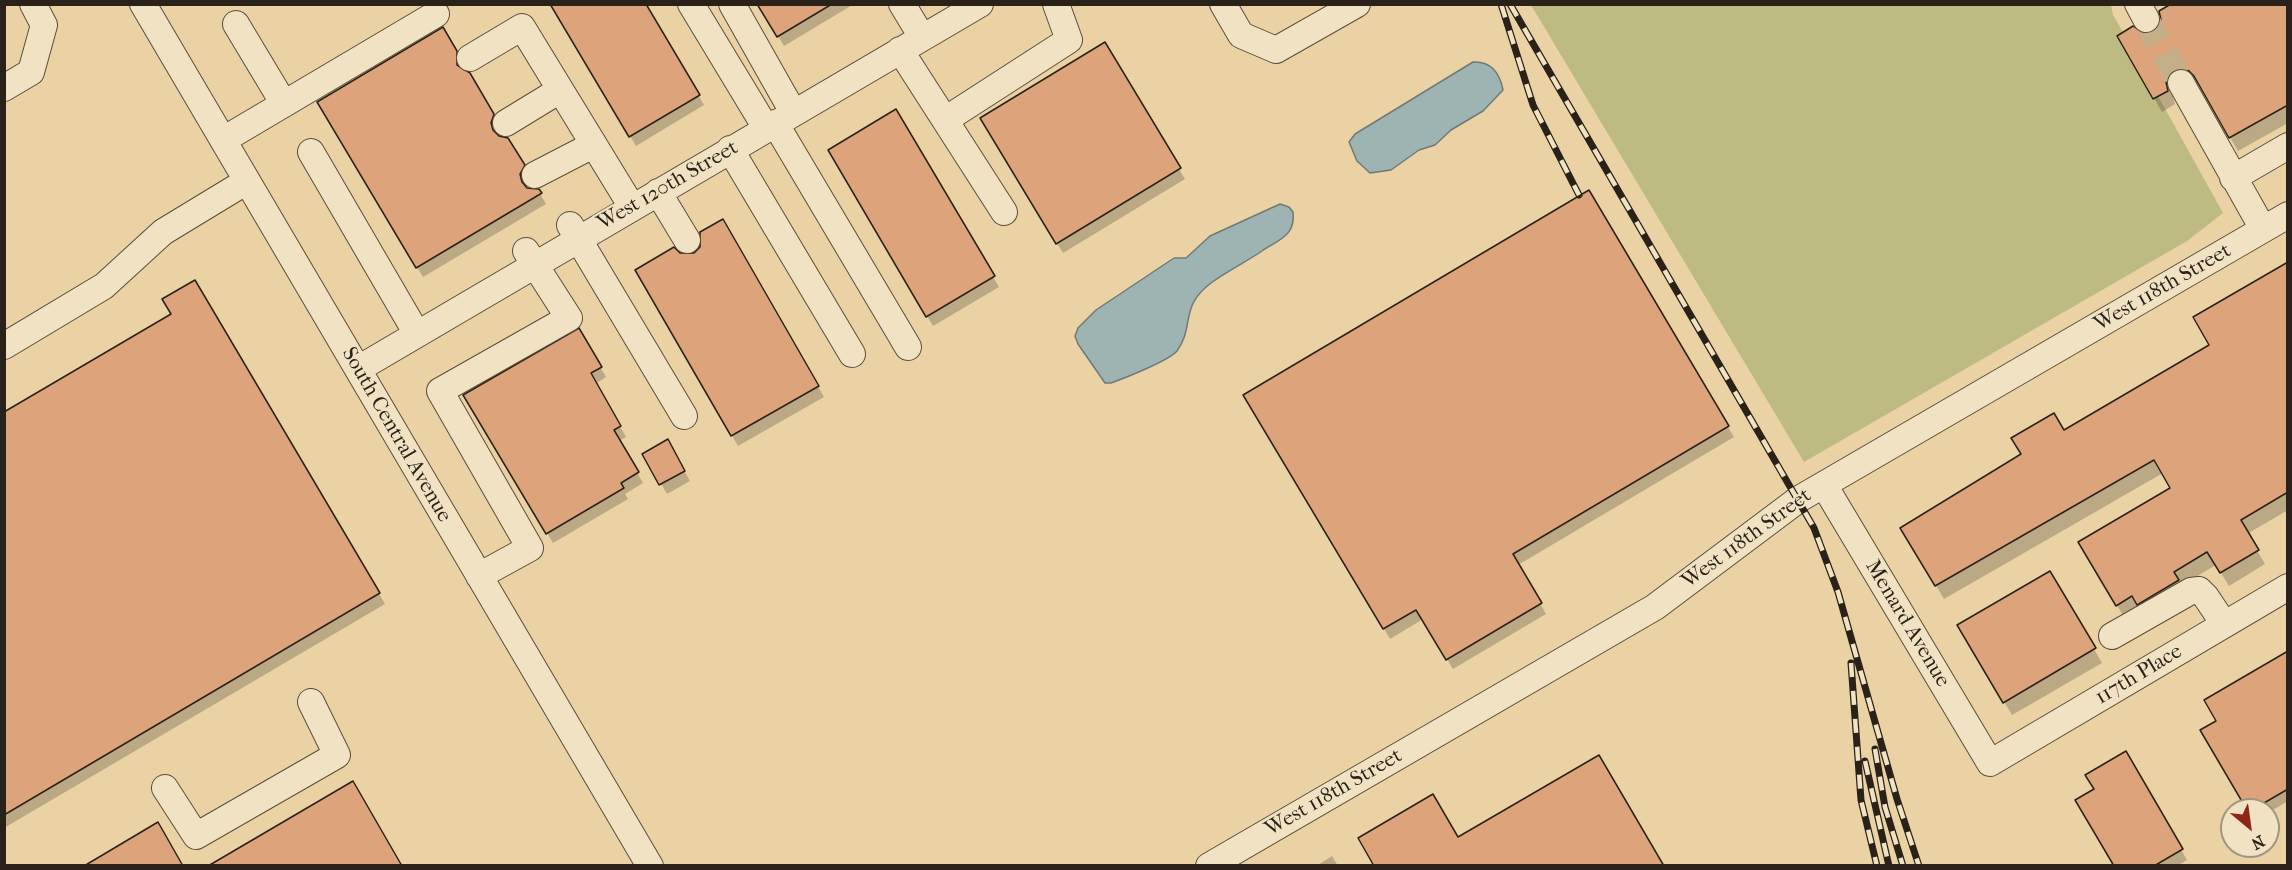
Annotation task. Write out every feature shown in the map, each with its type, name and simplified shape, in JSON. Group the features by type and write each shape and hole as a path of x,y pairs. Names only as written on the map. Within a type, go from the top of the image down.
{"street":[{"path":"4,88 31,72 44,25 33,4"},
{"name":"South Central Avenue","path":"143,4 650,866"},
{"path":"691,4 778,121 908,347"},
{"path":"732,4 778,121"},
{"path":"902,4 911,43 945,120 1004,212"},
{"path":"945,120 1069,40 1056,4"},
{"path":"1223,4 1241,35 1276,50 1357,4"},
{"name":"West 120th Street","path":"358,369 417,334 481,286 574,232 632,207 911,43 964,9"},
{"path":"223,140 436,14"},
{"path":"236,24 284,104"},
{"path":"470,58 522,27 632,207"},
{"path":"2181,83 2263,229"},
{"path":"506,123 560,90"},
{"path":"535,175 593,145"},
{"path":"2233,178 2288,146"},
{"path":"730,149 852,354"},
{"path":"311,152 417,334"},
{"path":"4,346 104,285 163,232 247,181"},
{"path":"658,192 687,240"},
{"name":"West 118th Street","path":"1209,866 1655,607 1799,499 2288,215"},
{"path":"574,232 684,416"},
{"path":"479,576 530,548 440,392 568,318 530,258"},
{"name":"Menard Avenue","path":"1824,484 1990,763"},
{"name":"117th Place","path":"1990,763 2288,587"},
{"path":"2112,636 2191,591 2199,590 2224,624"},
{"path":"165,788 195,836 337,754 311,702"}],"shaded area":[{"path":"1531,5 2111,5 2113,15 2123,32 2117,36 2153,99 2158,96 2223,213 2187,241 1804,462"}],"water":[{"path":"1473,62 1490,66 1500,79 1503,90 1483,111 1451,130 1435,145 1419,150 1391,170 1370,173 1357,161 1349,142 1355,134"},
{"path":"1280,204 1289,207 1293,212 1292,227 1289,232 1211,283 1201,292 1191,308 1185,333 1177,351 1147,368 1111,383 1105,383 1078,344 1075,336 1078,328 1096,310 1174,258 1186,258 1210,236"}],"building":[{"path":"550,4 646,4 700,95 629,137"},
{"path":"757,4 832,4 777,37"},
{"path":"2171,4 2288,4 2288,105 2229,138 2194,76 2188,70 2173,70 2166,82 2168,91 2153,99 2117,36 2133,26 2145,34 2154,32 2161,20 2159,11"},
{"path":"443,27 457,51 457,65 470,73 494,114 491,123 493,130 499,136 508,138 525,165 520,174 522,182 527,188 539,189 542,193 416,268 317,102"},
{"path":"1105,42 1181,168 1056,244 980,118"},
{"path":"896,109 995,276 926,317 828,150"},
{"path":"1589,190 1729,426 1513,554 1542,603 1446,660 1416,610 1383,629 1243,395"},
{"path":"723,219 819,386 731,436 635,270 674,247 680,253 694,253 700,247 700,232"},
{"path":"2288,262 2288,492 2241,520 2259,550 2220,573 2207,552 2174,572 2179,580 2137,605 2132,596 2116,606 2078,542 2170,488 2154,460 1935,586 1900,528 2021,454 2011,438 2054,413 2064,430 2209,345 2193,317"},
{"path":"195,280 380,593 4,815 4,412 171,314 162,299"},
{"path":"579,328 602,367 591,373 621,426 614,430 639,472 621,483 624,488 546,534 463,395"},
{"path":"668,439 685,471 659,485 642,454"},
{"path":"2050,571 2096,648 2003,703 1957,625"},
{"path":"2288,651 2288,789 2273,798 2240,798 2200,730 2216,721 2204,700"},
{"path":"2126,751 2183,849 2154,866 2114,866 2075,800 2094,789 2085,775"},
{"path":"1599,755 1664,866 1374,866 1358,838 1433,794 1458,837"},
{"path":"353,781 402,866 208,866"},
{"path":"158,822 183,866 84,866"}],"tunnel":[{"path":"2146,19 2181,83"}],"railway":[{"path":"1501,4 1533,105 1579,195"},
{"path":"1510,4 1814,528 1838,592 1897,799 1919,866"},
{"path":"1851,663 1861,800 1877,866"},
{"path":"1875,749 1885,807 1903,866"},
{"path":"1865,761 1889,866"}]}
